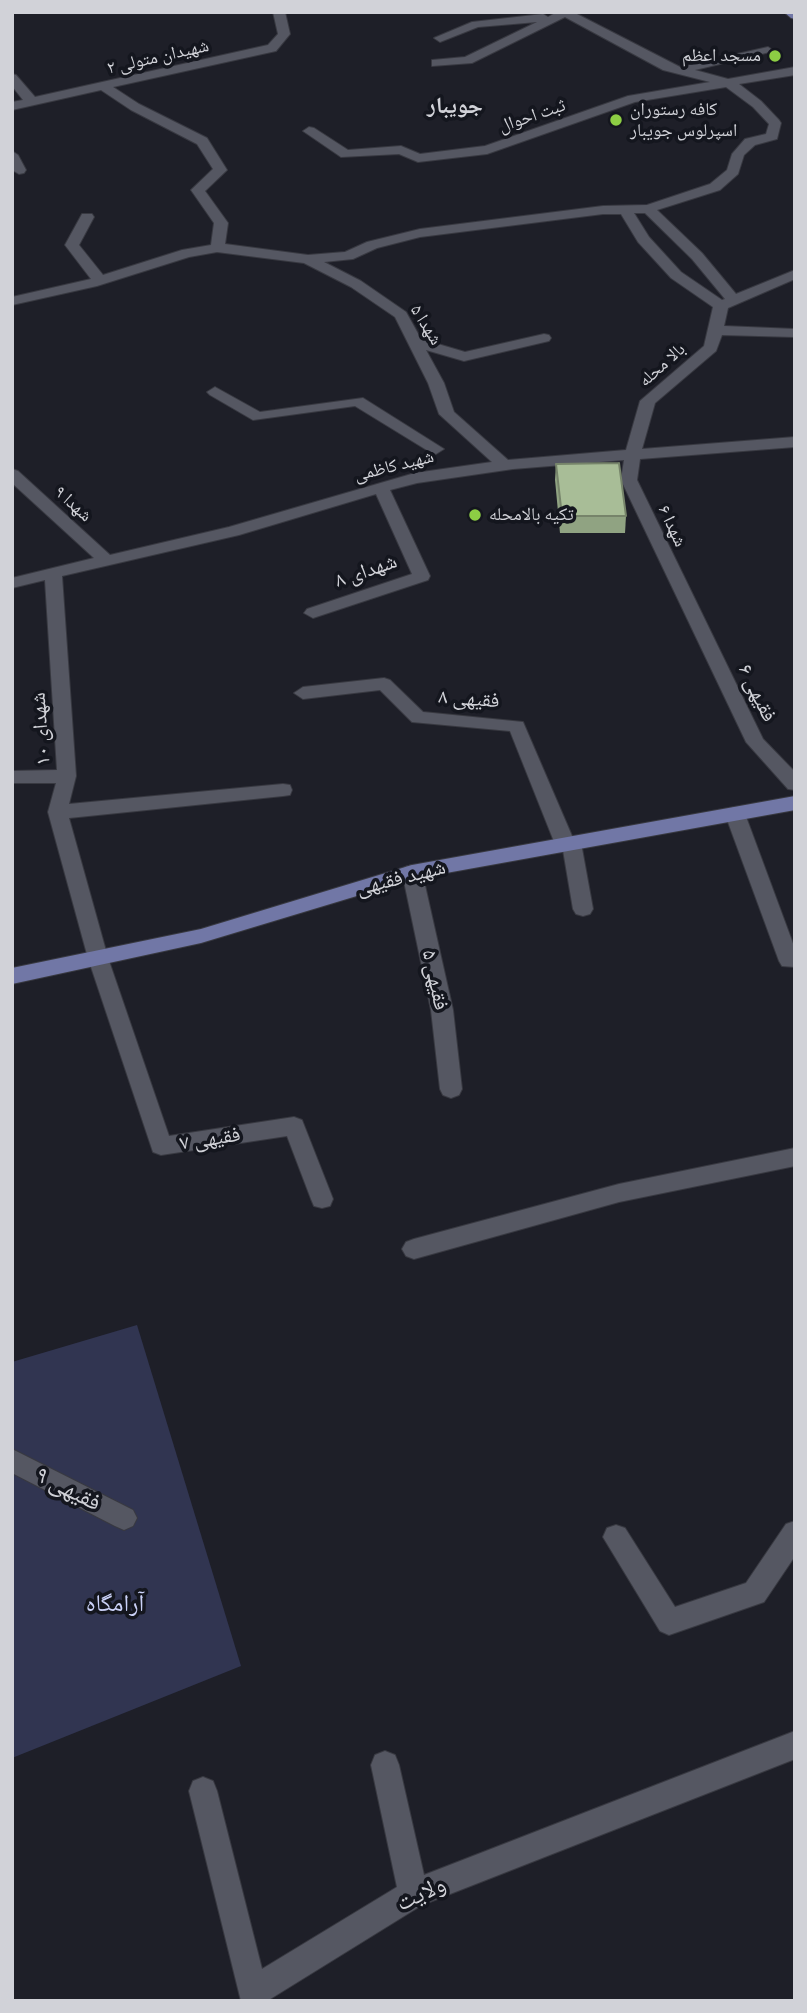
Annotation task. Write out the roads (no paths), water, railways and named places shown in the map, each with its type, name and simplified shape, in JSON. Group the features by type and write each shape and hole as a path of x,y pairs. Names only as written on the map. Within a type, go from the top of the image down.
{"main road":[{"path":"790,12 795,16"},
{"name":"شهید فقیهی","path":"12,976 201,936 412,872 795,803"}],"street":[{"name":"شهیدان متولی ۲","path":"12,106 272,48 284,34 279,12"},
{"path":"436,63 468,60 562,14"},
{"path":"12,301 99,281 187,253 217,248 308,259 348,256 372,245 420,233 541,217 648,209 715,187 733,171 738,154 751,142 772,136 775,123 757,104 729,83 667,67 562,14 476,24 440,38"},
{"path":"679,70 768,51"},
{"name":"ثبت احوال","path":"309,131 346,154 401,150 418,158 487,150 632,99 795,71"},
{"path":"12,78 32,102"},
{"path":"106,87 135,107 202,141 220,170 198,190 221,223 217,248"},
{"path":"12,155 19,170"},
{"path":"625,209 643,239 676,275 727,303"},
{"path":"648,209 688,247 727,303"},
{"path":"88,217 72,245 99,281"},
{"name":"شهدا ۵","path":"308,259 356,284 401,315 436,383 442,432 504,465"},
{"path":"727,303 788,277 795,288"},
{"name":"بالا محله","path":"633,453 648,401 711,348 715,330 727,303"},
{"path":"715,330 795,333"},
{"path":"416,342 464,357 544,338"},
{"path":"215,392 258,417 358,401 442,432 428,476"},
{"name":"شهید کاظمی","path":"12,583 233,531 428,476 504,465 633,453 795,442"},
{"name":"شهدا ۶","path":"633,453 629,480 692,613"},
{"name":"شهدا ۹","path":"12,474 107,561"},
{"name":"شهدای ۸","path":"313,613 422,576 381,488"},
{"name":"شهدای ۱۰","path":"53,574 67,776 58,812 98,958"},
{"name":"فقیهی ۶","path":"692,613 755,742 795,784"},
{"name":"فقیهی ۸","path":"303,693 384,684 418,718 517,726 568,844"},
{"path":"12,778 67,776"},
{"path":"58,812 284,790"},
{"path":"735,814 789,961"},
{"path":"568,844 583,909"},
{"name":"فقیهی ۵","path":"412,872 442,1010 451,1089"},
{"name":"فقیهی ۷","path":"98,958 161,1146 294,1126 322,1199"},
{"path":"414,1249 619,1194 795,1157"},
{"name":"فقیهی ۹","path":"12,1460 124,1518"},
{"path":"616,1537 669,1622 755,1593 795,1533"},
{"name":"ولایت","path":"203,1791 253,1992 412,1894 795,1745"},
{"path":"385,1765 412,1894"}],"place":[{"name":"مسجد اعظم","path":"775,56"},
{"name":"کافه رستوران اسپرلوس جویبار","path":"616,120"},
{"name":"تکیه بالامحله","path":"475,515"}],"district":[{"name":"جویبار","path":"455,106"}],"park label":[{"name":"آرامگاه","path":"115,1604"}]}
